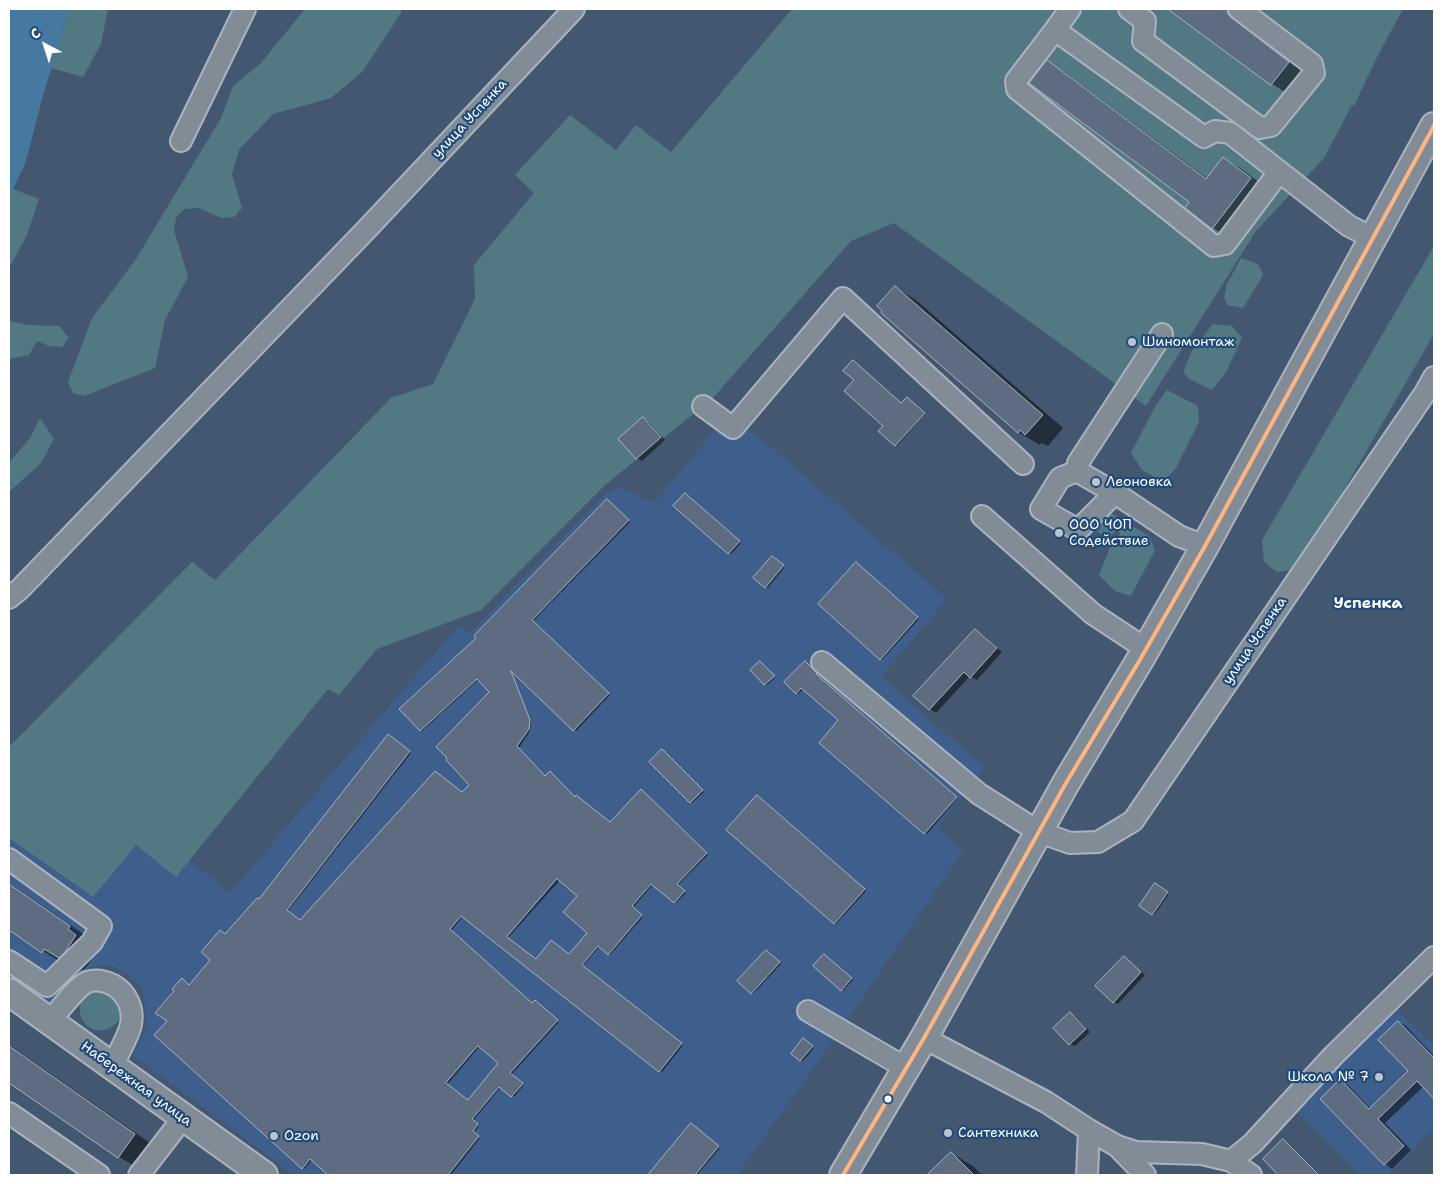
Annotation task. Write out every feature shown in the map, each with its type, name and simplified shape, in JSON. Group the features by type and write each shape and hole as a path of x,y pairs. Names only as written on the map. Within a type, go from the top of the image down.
{"main road":[{"path":"844,1175 924,1038 1066,783 1205,546 1434,126"},
{"name":"Набережная улица","path":"9,992 264,1175"}],"street":[{"path":"181,141 245,9"},
{"name":"улица Успенка","path":"9,598 27,582 366,230 574,9"},
{"path":"1070,9 1016,81 1017,89 1214,246 1225,244 1279,172"},
{"path":"1129,9 1145,21 1144,41 1260,128 1271,126 1314,73 1312,64 1239,9"},
{"path":"1055,30 1204,137 1215,131 1230,134 1349,226 1373,238"},
{"path":"703,406 733,428 843,298 1023,464"},
{"path":"1077,471 1078,463 1162,334"},
{"name":"улица Успенка","path":"822,662 979,794 1039,832 1070,843 1098,842 1133,821 1425,393 1434,377"},
{"path":"1077,471 1060,478 1041,509 1078,530 1115,493"},
{"path":"1077,471 1115,493 1179,536 1205,546"},
{"path":"982,516 1093,614 1146,649"},
{"path":"9,859 100,926 92,942 46,986"},
{"path":"1231,1161 1252,1144 1334,1055 1434,957"},
{"path":"9,961 68,1001"},
{"path":"50,1021 81,986 88,982 94,980 116,986 126,996 131,1008 131,1025 112,1067"},
{"path":"808,1011 906,1068"},
{"path":"924,1038 1046,1102 1117,1146 1136,1152 1202,1154 1231,1161 1251,1175"},
{"path":"9,1113 99,1175"},
{"path":"139,1175 183,1118"},
{"path":"1088,1175 1089,1130"},
{"path":"1117,1146 1144,1175"}],"shaded area":[{"path":"9,9 69,9 25,164 9,198"},
{"path":"730,412 947,599 881,677 984,767 937,827 963,851 832,1042 737,1175 294,1175 133,1055 147,1025 143,990 129,975 112,966 92,966 73,977 51,1005 9,975 9,838 93,897 136,845 176,877 189,860 230,893 459,625 469,634 604,496 619,486 654,503"},
{"name":"Школа № 7","path":"1395,1007 1434,1046 1434,1129 1388,1175 1360,1175 1293,1108"}],"green space":[{"path":"69,9 108,9 101,44 83,77 51,68"},
{"path":"305,9 401,9 401,13 362,72 331,98 273,114 239,150 232,174 242,208 234,217 221,218 199,208 184,209 176,218 174,230 188,277 165,320 155,368 84,396 73,393 68,382 92,318 136,259 221,118 233,86 260,64"},
{"path":"792,9 1403,9 1377,57 1354,106 1352,105 1324,158 1256,231 1146,406 894,223 851,241 712,399 605,485 481,610 377,649 339,695 328,689 176,877 136,845 93,897 9,838 9,747 192,562 215,580 391,398 433,384 475,299 474,265 534,193 515,175 570,115 616,150 636,125 671,152"},
{"path":"13,189 39,199 27,235 9,268 9,198"},
{"path":"1434,246 1434,334 1305,557 1293,570 1277,572 1264,562 1262,540"},
{"path":"1241,258 1258,264 1263,275 1243,308 1227,305 1224,297 1227,284"},
{"path":"9,321 28,325 59,326 69,338 62,347 49,346 37,341 29,355 9,359"},
{"path":"1213,324 1232,326 1242,338 1226,372 1212,390 1189,379 1183,372 1192,351"},
{"path":"1167,390 1198,406 1199,422 1176,468 1163,482 1142,470 1131,453 1156,405"},
{"path":"40,418 54,439 41,463 9,492 9,463 30,438"},
{"path":"1108,511 1149,536 1155,550 1131,596 1115,591 1099,575 1111,545 1120,534 1117,529 1109,538 1096,531"},
{"path":"95,988 113,991 122,1006 120,1018 114,1025 105,1030 90,1028 81,1015 80,1004 82,999 85,994"}],"building":[{"path":"1168,9 1227,9 1228,14 1232,18 1289,62 1271,85"},
{"path":"1047,60 1206,179 1223,157 1251,178 1212,229 1185,208 1189,202 1029,83"},
{"path":"895,286 1043,415 1025,435 1020,430 1018,433 881,313 882,311 877,306"},
{"path":"853,360 901,403 907,397 925,413 895,446 878,431 883,426 844,391 854,380 843,371"},
{"path":"643,417 661,437 636,459 618,439"},
{"path":"685,493 740,541 728,554 673,506"},
{"path":"607,499 629,520 532,620 609,693 573,731 511,671 530,720 529,729 517,746 545,776 550,771 575,797 576,795 610,822 641,789 707,853 677,884 685,891 674,903 651,884 632,906 642,915 608,955 598,946 582,965 682,1043 659,1072 461,916 450,929 532,1003 535,1000 558,1020 510,1073 523,1083 511,1097 499,1087 472,1119 478,1124 473,1131 479,1136 448,1175 328,1175 310,1159 302,1169 154,1035 167,1021 155,1013 174,991 172,989 182,978 189,985 210,960 201,952 220,930 225,934 257,898 259,899 388,734 410,751 287,910 300,920 435,771 462,792 469,785 436,747 489,692 477,679 420,731 399,709 476,638 474,636","holes":["557,879 577,896 563,912 587,933 569,954 551,940 536,959 507,937","478,1046 498,1063 468,1100 446,1083"]},
{"path":"772,556 784,565 765,588 753,578"},
{"path":"856,562 918,617 880,660 818,604"},
{"path":"975,629 997,648 970,678 964,672 929,710 913,696"},
{"path":"760,661 775,676 764,685 750,670"},
{"path":"805,661 816,674 957,797 924,834 819,743 838,720 801,688 796,694 784,682"},
{"path":"662,749 703,790 690,803 649,762"},
{"path":"757,795 865,889 834,924 726,830"},
{"path":"1155,883 1168,892 1152,915 1139,906"},
{"path":"9,884 70,926 68,929 76,935 59,958 44,949 42,953 9,930"},
{"path":"766,950 780,962 751,994 737,981"},
{"path":"824,954 852,978 841,991 813,966"},
{"path":"1124,956 1141,972 1113,1003 1095,986"},
{"path":"1070,1012 1086,1029 1069,1045 1053,1028"},
{"path":"1398,1021 1434,1058 1434,1099 1417,1081 1378,1119 1404,1146 1384,1165 1320,1099 1340,1079 1369,1109 1408,1071 1378,1040"},
{"path":"803,1038 813,1046 800,1061 791,1054"},
{"path":"9,1046 135,1134 118,1158 9,1083"},
{"path":"691,1123 719,1146 695,1175 648,1175"},
{"path":"1283,1139 1319,1175 1278,1175 1263,1159"},
{"path":"951,1152 974,1175 927,1175"}],"transit line":[{"path":"843,1175 924,1038 1066,783 1205,546 1434,126"}],"place":[{"name":"Шиномонтаж","path":"1132,342"},
{"name":"Леоновка","path":"1096,482"},
{"name":"ООО ЧОП Содействие","path":"1059,533"},
{"name":"Школа № 7","path":"1379,1077"},
{"name":"Сантехника","path":"948,1133"},
{"name":"Ozon","path":"274,1136"}],"district":[{"name":"Успенка","path":"1368,604"}]}
